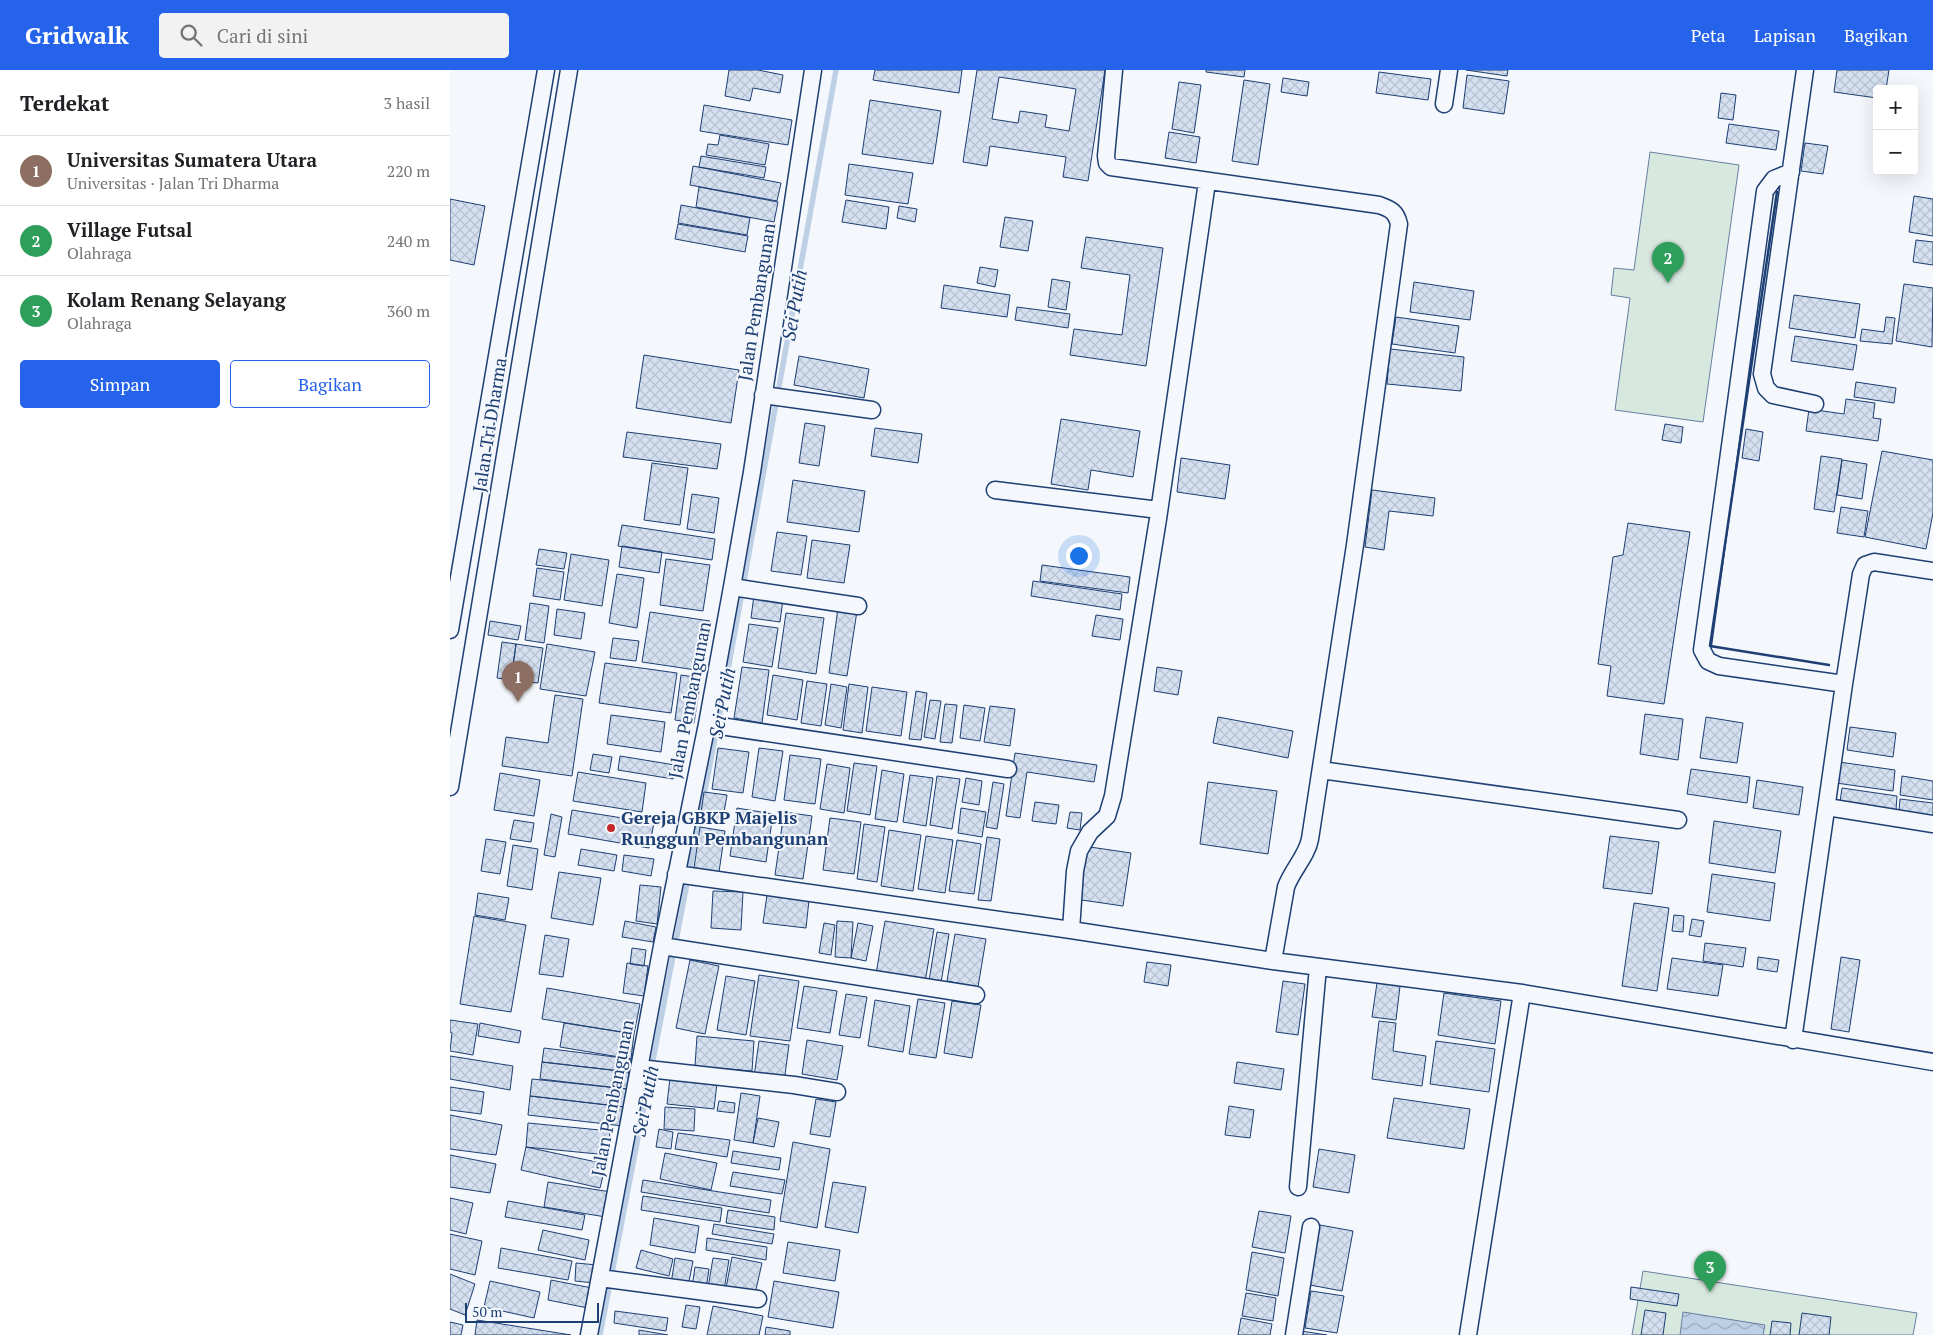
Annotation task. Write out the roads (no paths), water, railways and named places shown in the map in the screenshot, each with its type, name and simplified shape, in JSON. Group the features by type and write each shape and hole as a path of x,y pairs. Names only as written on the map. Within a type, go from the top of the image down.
{"street":[{"name":"Jalan Tri Dharma","path":"450,630 546,70"},
{"name":"Jalan Tri Dharma","path":"450,786 569,70"},
{"name":"Jalan Pembangunan","path":"589,1335 606,1278 668,947 685,875 714,725 738,588 813,70"},
{"path":"1114,70 1107,163 1111,167 1379,205 1393,211 1399,224 1353,555 1309,846 1290,875 1286,887 1273,961"},
{"path":"1444,104 1449,70"},
{"path":"1805,70 1762,374 1766,388 1773,396 1815,404"},
{"path":"1792,172 1774,179 1765,190 1702,650 1708,661 1719,666 1844,684"},
{"path":"1071,930 1075,871 1079,851 1090,832 1107,816 1113,796 1159,510 1207,182"},
{"path":"523,209 545,212"},
{"path":"766,396 872,410"},
{"path":"995,490 1159,510"},
{"path":"1794,1040 1861,574 1865,565 1874,562 1933,571"},
{"path":"738,588 858,606"},
{"path":"714,725 1008,770"},
{"path":"1321,770 1678,820"},
{"path":"1827,807 1933,824"},
{"path":"685,875 1273,961 1522,994 1933,1062"},
{"path":"668,947 976,995"},
{"path":"1298,1187 1318,967"},
{"path":"1468,1335 1522,994"},
{"path":"645,1069 794,1085 836,1092"},
{"path":"1294,1335 1311,1227"},
{"path":"606,1278 758,1298"}],"water":[{"path":"1683,1312 1765,1325 1763,1335 1680,1335"}],"waterway":[{"name":"Sei Putih","path":"600,1335 726,681 836,70"}],"place":[{"name":"Village Futsal","path":"1668,283"},
{"name":"Universitas Sumatera Utara","path":"518,702"},
{"name":"Gereja GBKP Majelis Runggun Pembangunan","path":"611,828"},
{"name":"Kolam Renang Selayang","path":"1710,1292"}]}
